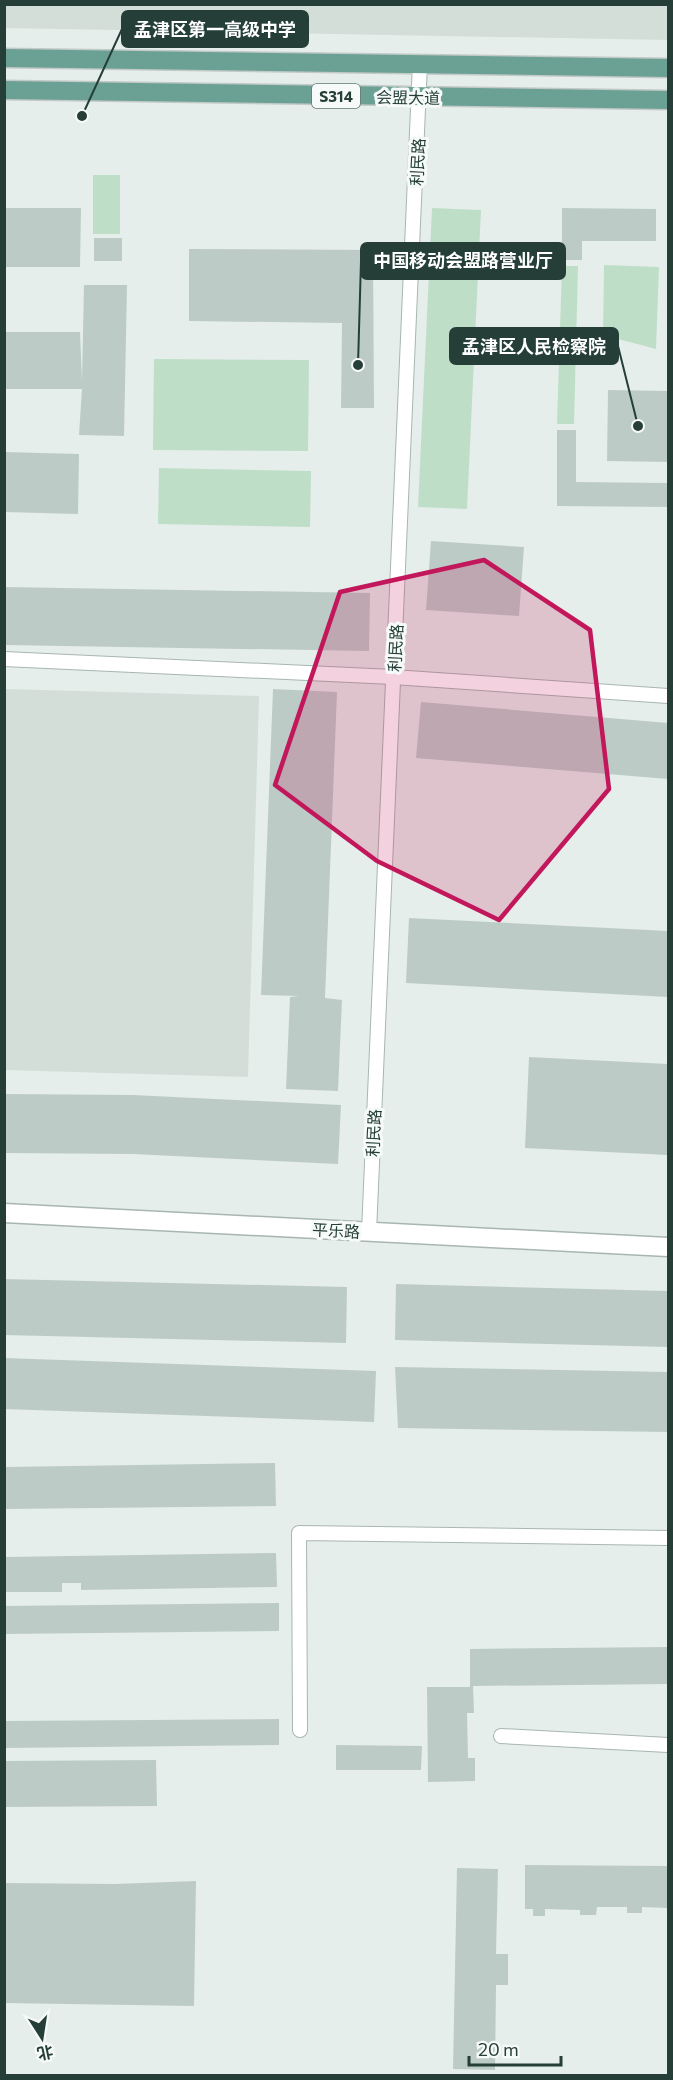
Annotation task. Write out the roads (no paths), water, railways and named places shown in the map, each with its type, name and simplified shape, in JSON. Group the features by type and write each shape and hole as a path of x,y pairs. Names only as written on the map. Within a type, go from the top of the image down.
{"main road":[{"name":"会盟大道","path":"4,58 669,68"},
{"name":"会盟大道","path":"4,90 669,100"}],"street":[{"name":"平乐路","path":"4,1213 669,1247"}],"lane":[{"name":"利民路","path":"369,1232 420,63"},
{"path":"4,659 393,677 669,696"},
{"path":"300,1730 299,1533 669,1538"},
{"path":"501,1736 669,1744"}],"place":[{"name":"孟津区第一高级中学","path":"82,116"},
{"name":"中国移动会盟路营业厅","path":"358,365"},
{"name":"孟津区人民检察院","path":"638,426"}]}
